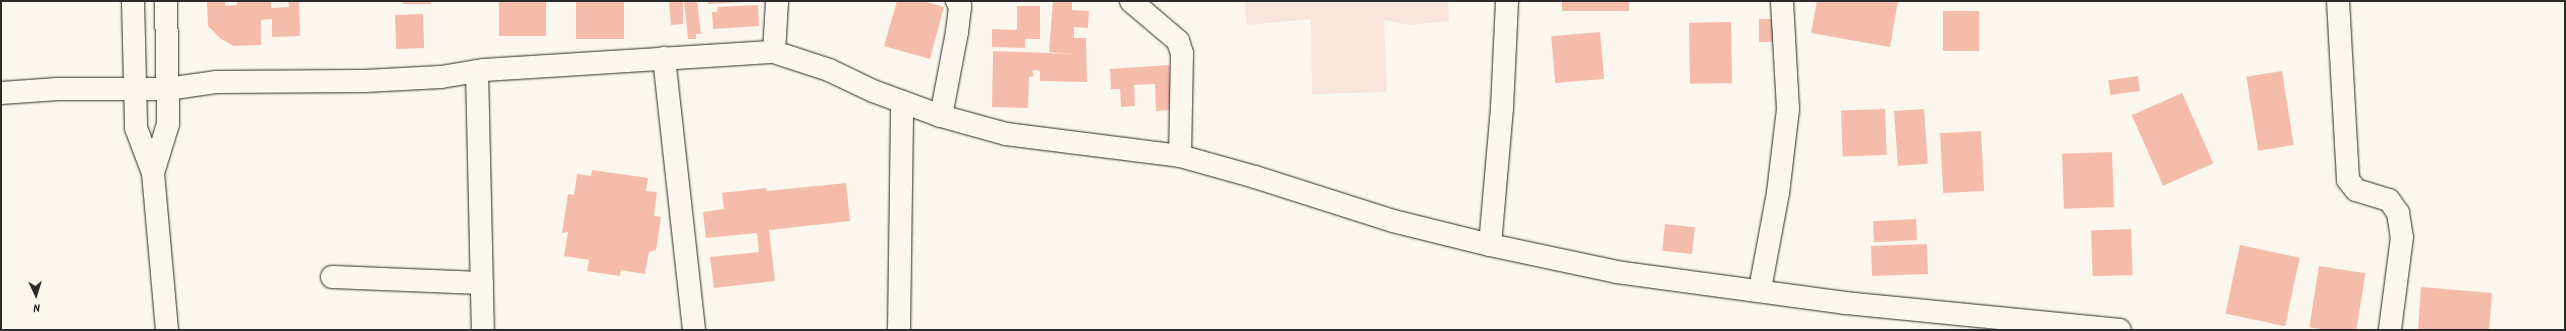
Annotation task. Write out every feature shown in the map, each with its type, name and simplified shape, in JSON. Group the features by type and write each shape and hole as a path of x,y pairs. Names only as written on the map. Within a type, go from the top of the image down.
{"street":[{"path":"133,1 136,128 152,173 167,330"},
{"path":"152,173 168,124 166,1"},
{"path":"774,52 777,1"},
{"path":"941,116 957,32 960,6 957,1"},
{"path":"1131,1 1178,41 1182,53 1180,156"},
{"path":"1490,245 1502,108 1507,1"},
{"path":"1760,289 1778,193 1788,109 1782,1"},
{"path":"2338,1 2348,180 2356,190 2389,200 2398,213 2402,237 2390,330"},
{"path":"1,93 58,89 167,88 216,82 364,81 441,77 477,72 664,58 774,52 829,70 902,102 941,116 1006,134 1180,156 1255,177 1393,221 1490,245 1617,272 1760,289 1973,323 2120,330"},
{"path":"664,58 694,330"},
{"path":"477,72 483,330"},
{"path":"899,330 902,102"},
{"path":"332,277 482,283"}],"shaded area":[{"path":"1245,1 1448,1 1449,21 1410,25 1384,20 1387,92 1312,94 1311,19 1246,25"}],"building":[{"path":"207,1 225,1 225,6 237,5 237,1 271,1 271,8 289,7 288,1 299,1 300,36 272,37 272,19 261,20 261,45 234,46 221,39 208,26"},
{"path":"403,1 431,1 431,4 403,4"},
{"path":"499,1 546,1 546,36 499,36"},
{"path":"576,1 624,1 624,39 576,39"},
{"path":"669,1 683,1 683,24 671,25"},
{"path":"684,1 697,1 701,34 696,34 696,39 688,39"},
{"path":"708,1 745,1 745,2 708,4"},
{"path":"897,1 923,1 944,7 930,59 884,46"},
{"path":"1053,1 1072,1 1072,10 1089,11 1088,28 1074,27 1074,38 1086,38 1087,82 1040,81 1040,71 1035,70 1032,71 1034,76 1029,77 1028,108 992,107 993,51 1073,54 1049,52"},
{"path":"1562,1 1629,1 1629,11 1562,11"},
{"path":"1817,1 1898,1 1890,47 1811,33"},
{"path":"758,5 759,26 713,29 712,12 717,12 718,7"},
{"path":"1017,6 1040,6 1040,39 1025,39 1025,48 992,47 992,29 1017,30"},
{"path":"1943,11 1979,11 1979,51 1943,51"},
{"path":"423,14 424,48 396,49 395,15"},
{"path":"1759,19 1779,19 1779,42 1759,42"},
{"path":"1731,22 1732,83 1690,84 1689,23"},
{"path":"1600,32 1604,79 1555,83 1551,36"},
{"path":"1169,65 1171,110 1156,111 1155,84 1134,85 1135,106 1121,107 1120,89 1111,89 1110,69"},
{"path":"2282,71 2294,145 2258,151 2246,77"},
{"path":"2138,76 2140,91 2110,95 2108,80"},
{"path":"2182,93 2213,163 2163,186 2132,115"},
{"path":"1885,109 1887,155 1843,157 1841,111"},
{"path":"1924,109 1928,164 1898,166 1894,111"},
{"path":"1981,131 1984,191 1943,193 1940,133"},
{"path":"2112,152 2114,207 2064,209 2062,154"},
{"path":"592,170 648,178 646,191 657,192 654,216 661,217 656,250 649,252 645,274 621,270 620,276 587,271 589,260 564,256 568,232 562,233 568,194 574,195 577,174 591,176"},
{"path":"846,183 850,221 769,230 775,281 714,288 710,257 759,252 757,233 706,238 703,212 724,209 722,193 766,188 767,191"},
{"path":"1916,219 1917,240 1874,242 1873,221"},
{"path":"1665,224 1695,227 1692,254 1662,251"},
{"path":"2131,229 2133,275 2093,276 2091,230"},
{"path":"1927,244 1928,274 1872,276 1871,246"},
{"path":"2240,245 2300,258 2285,326 2225,313"},
{"path":"2319,266 2365,273 2356,330 2327,330 2309,327"},
{"path":"2421,287 2492,293 2489,330 2418,330"}]}
